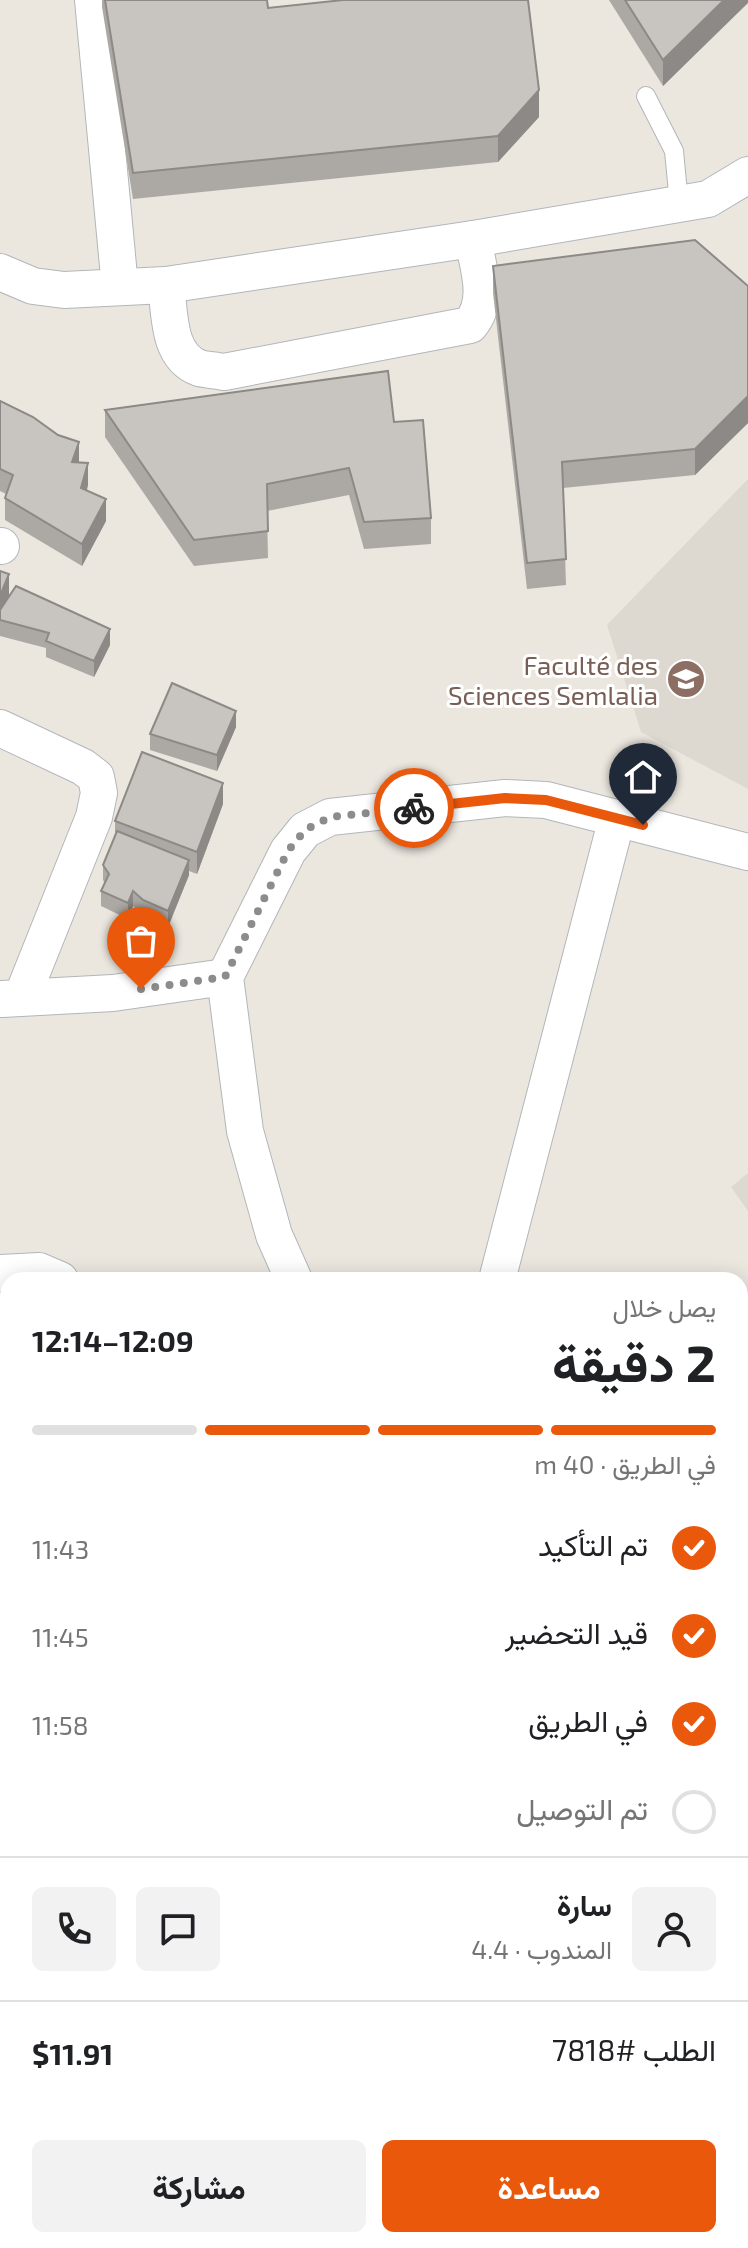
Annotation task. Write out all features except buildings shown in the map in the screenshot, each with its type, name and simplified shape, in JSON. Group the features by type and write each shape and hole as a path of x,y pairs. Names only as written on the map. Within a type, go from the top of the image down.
{"street":[{"path":"93,0 120,287"},
{"path":"0,272 33,286 64,290 166,285 473,239 708,199 748,175"},
{"path":"166,285 175,346 185,360 199,368 224,372 470,325 480,313 483,297 473,239"},
{"path":"0,728 83,767 96,777 99,793 94,817 11,998 113,993 225,977"},
{"path":"290,1272 274,1235 245,1131 225,977 288,851 305,830 330,817 505,798 546,800 748,852"},
{"path":"499,1272 617,818"},
{"path":"20,1272 41,1272"}],"lane":[{"path":"646,96 674,151 679,203"}],"shaded area":[{"name":"Faculté des Sciences Semlalia","path":"748,479 748,789 641,732 607,625"},
{"path":"748,1173 748,1211 731,1187"}],"way so far":[{"path":"141,989 225,977 288,851 305,830 330,817 414,808"}],"place":[{"name":"Faculté des Sciences Semlalia","path":"686,679"}],"route":[{"path":"414,808 505,798 546,800 643,825"}]}
